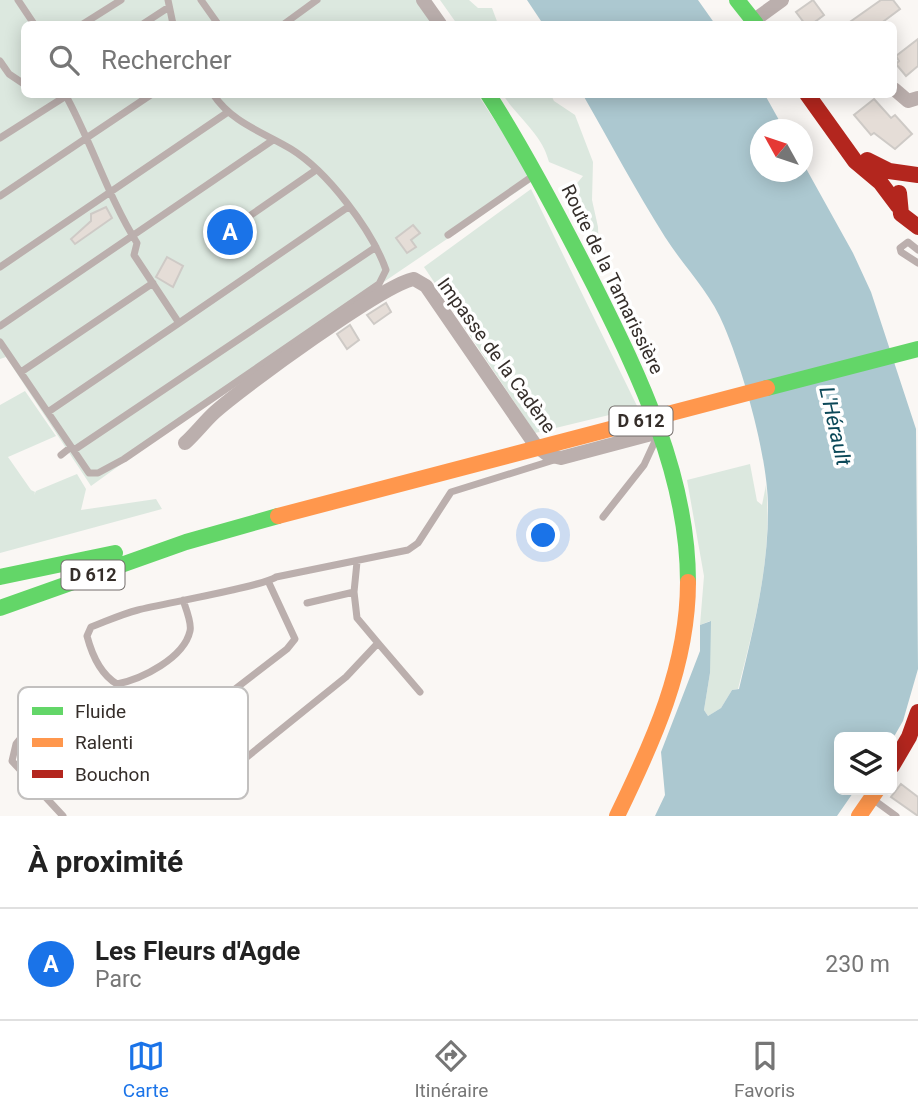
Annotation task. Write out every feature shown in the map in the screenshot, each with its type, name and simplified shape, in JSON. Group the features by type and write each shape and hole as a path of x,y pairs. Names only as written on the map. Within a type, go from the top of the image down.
{"main road":[{"path":"737,0 753,21"},
{"name":"Route de la Tamarissière","path":"490,98 537,173 637,373 659,432 680,509 688,578 688,606 675,675 657,727 617,816"},
{"path":"810,98 855,162 890,192 901,214 917,227"},
{"path":"842,144 889,171 918,175"},
{"path":"898,206 900,190 918,175"},
{"name":"D 612","path":"0,608 186,542 363,492 918,349"},
{"name":"D 612","path":"0,580 78,560 186,542"},
{"path":"897,757 909,737 918,712"},
{"path":"859,816 873,795"}],"street":[{"path":"423,0 438,21"},
{"path":"756,21 782,0"},
{"path":"897,92 908,101 918,98"},
{"name":"Impasse de la Cadène","path":"185,443 215,412 269,371 374,299 414,279 426,286 536,446 548,456 561,458 659,432"}],"lane":[{"path":"88,21 121,0"},
{"path":"201,0 216,21"},
{"path":"288,21 317,0"},
{"path":"23,2 32,21"},
{"path":"147,21 169,4"},
{"path":"0,61 9,74 21,82"},
{"path":"0,80 9,74"},
{"path":"0,138 60,98"},
{"path":"67,98 88,137 120,217 137,243 134,255 179,323"},
{"path":"0,196 146,98"},
{"path":"0,342 89,473 98,473 124,459 379,284 386,270 376,247 348,206 316,170 292,150 228,112 216,98"},
{"path":"0,267 228,112"},
{"path":"0,327 273,140"},
{"path":"222,235 316,170"},
{"path":"447,235 537,173"},
{"path":"48,412 348,206"},
{"path":"918,250 908,242 901,248 901,252 918,263"},
{"path":"61,455 376,247"},
{"path":"21,372 153,283"},
{"path":"603,517 644,465 659,432"},
{"path":"183,600 191,629 185,645 158,666 132,681 117,684 107,678 91,651 87,636 91,627 134,611 183,600 269,583 276,577 408,550 418,543 451,492 561,458"},
{"path":"357,562 354,592 357,618 420,692"},
{"path":"238,687 287,649 295,639 269,583"},
{"path":"307,603 354,592"},
{"path":"248,756 346,677 378,643"},
{"path":"18,742 12,761 18,767"},
{"path":"875,795 893,815"},
{"path":"47,799 63,816"}],"shaded area":[{"path":"0,0 417,0 431,21 21,21 21,98 480,98 534,180 217,395 91,486 6,357 0,359"},
{"path":"440,0 469,0 478,8 492,8 497,21 455,21"},
{"path":"505,98 552,98 575,115 593,162 592,200 598,227 599,260 569,193 583,176 549,162 536,135"},
{"path":"531,189 638,408 535,433 424,267"},
{"path":"25,391 56,436 8,457 35,492 34,495 36,491 77,474 86,489 81,510 156,499 162,509 0,553 0,405"},
{"path":"750,464 757,501 762,505 766,485 767,537 761,588 738,689 732,690 721,708 708,716 704,710 710,673 710,621 700,625 704,576 687,480"}],"water":[{"path":"527,0 698,0 713,21 541,21"},
{"name":"L'Hérault","path":"585,98 767,98 778,119 750,119 750,182 813,181 853,253 871,292 916,429 918,669 903,721 897,732 834,732 834,795 852,795 837,816 655,816 665,795 661,752 700,651 700,625 711,621 710,673 704,710 708,716 721,708 732,690 739,689 763,579 768,511 760,442 732,345 719,314 705,291 665,237"}],"building":[{"path":"813,0 824,15 816,21 803,21 796,12"},
{"path":"881,0 893,0 900,9 884,21 851,21"},
{"path":"918,39 918,66 906,76 897,65 897,55"},
{"path":"874,99 891,118 895,115 912,134 895,149 874,133 871,135 854,115"},
{"path":"106,207 112,218 75,244 71,239 91,221 91,214"},
{"path":"413,225 420,233 411,240 416,247 407,253 396,238"},
{"path":"167,257 183,266 173,287 156,277"},
{"path":"386,303 391,312 374,324 367,315"},
{"path":"350,325 359,340 347,349 337,334"},
{"path":"901,784 918,797 918,816 891,797 897,795"}],"traffic: fast":[{"path":"737,0 754,21"},
{"path":"490,98 569,236 644,391 658,428 680,504 688,582"},
{"path":"767,388 918,349"},
{"path":"0,608 186,542 278,516"},
{"path":"0,577 115,553"}],"traffic: slow":[{"path":"278,516 767,388"},
{"path":"617,816 666,703 682,644 688,582"},
{"path":"859,816 874,795"}],"traffic: jam":[{"path":"810,98 855,161 880,182 898,206"},
{"path":"867,160 889,171 918,175"},
{"path":"899,193 901,214 918,227"},
{"path":"897,757 909,737 918,712"}],"place":[{"name":"Les Fleurs d'Agde","path":"230,232"}]}
